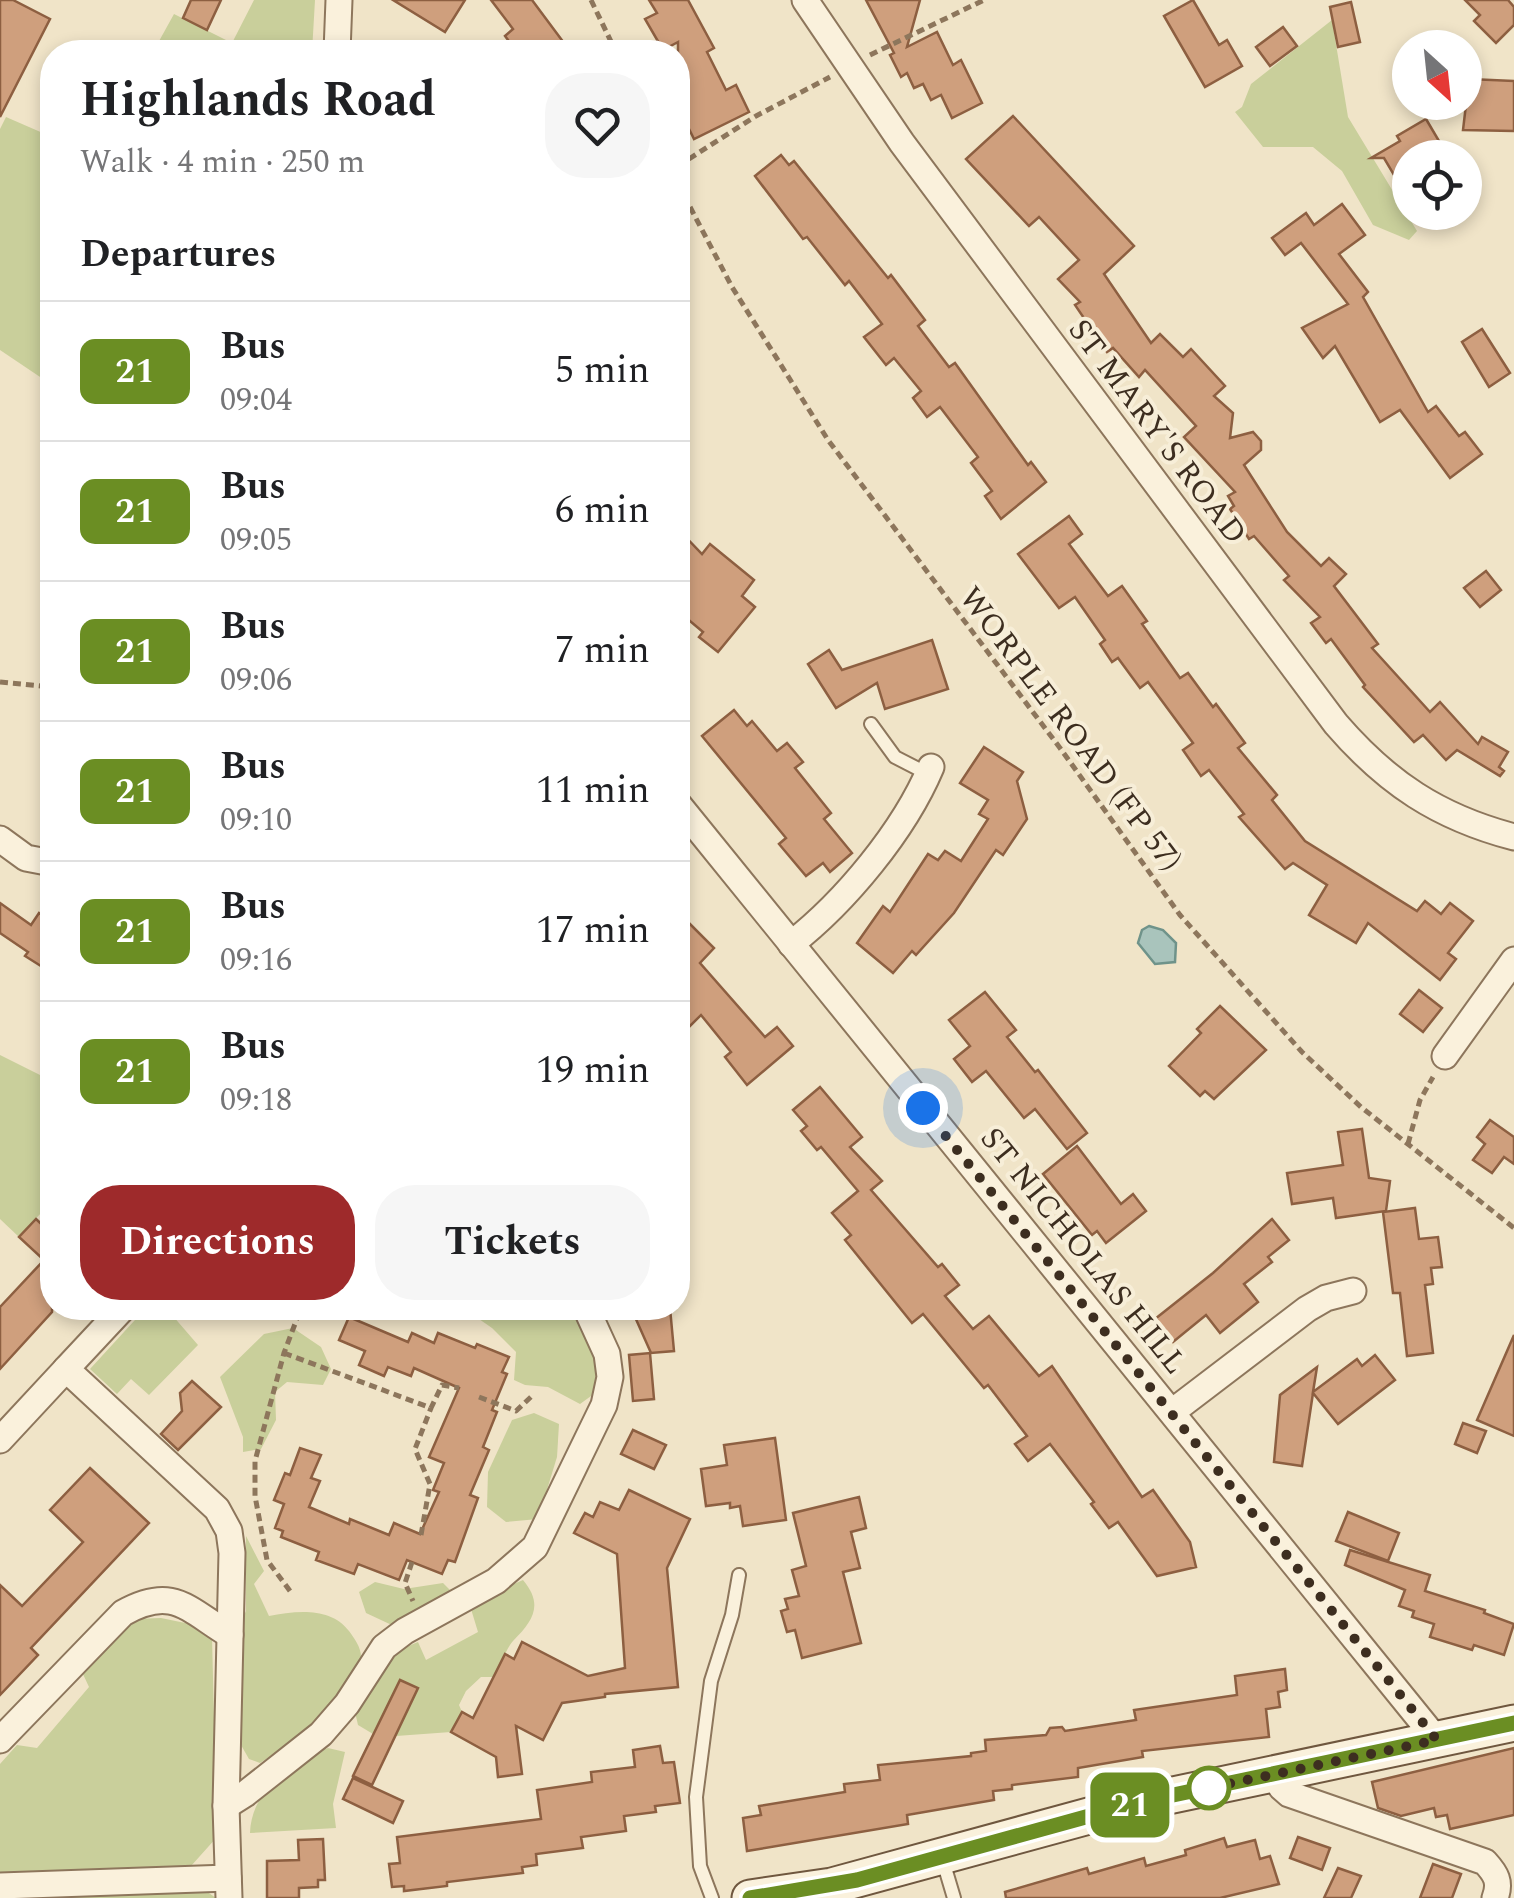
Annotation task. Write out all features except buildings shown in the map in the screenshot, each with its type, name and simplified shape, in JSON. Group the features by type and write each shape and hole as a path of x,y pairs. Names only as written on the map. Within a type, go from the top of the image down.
{"main road":[{"path":"750,1898 832,1886 1089,1815 1514,1722"}],"street":[{"path":"337,40 339,0"},
{"name":"ST MARY'S ROAD","path":"806,0 936,190 1336,724 1370,763 1400,787 1468,823 1514,837"},
{"path":"790,944 823,919 870,862 910,809 929,771"},
{"name":"ST NICHOLAS HILL","path":"690,819 1437,1740"},
{"path":"0,840 26,858 40,861"},
{"path":"1445,1056 1514,960"},
{"path":"1172,1412 1307,1309 1326,1298 1353,1291"},
{"path":"0,1440 111,1320"},
{"path":"226,1806 320,1734 346,1704 384,1647 508,1573 536,1547 604,1406 610,1377 607,1354 591,1320"},
{"path":"0,1886 228,1888 232,1553 229,1532 217,1509 66,1369"},
{"path":"0,1740 122,1613 144,1601 165,1599 187,1607 230,1635"},
{"path":"1278,1774 1281,1787 1289,1794 1485,1862 1496,1873 1495,1898"}],"lane":[{"path":"871,724 895,757 929,771"},
{"path":"712,1898 700,1866 696,1797 711,1682 732,1615 739,1575"},
{"path":"942,1858 954,1898"}],"path":[{"path":"590,0 610,40"},
{"name":"WORPLE ROAD (FP 57)","path":"690,207 732,287 828,440 1060,748 1180,915 1302,1052 1361,1107 1514,1228"},
{"path":"0,682 40,686"},
{"path":"1408,1144 1420,1100 1445,1056"},
{"path":"290,1591 268,1560 255,1496 255,1461 296,1320"},
{"path":"284,1353 431,1408"},
{"path":"421,1535 430,1484 415,1448 442,1385 459,1388"},
{"path":"480,1397 516,1410 534,1394"},
{"path":"412,1562 404,1583 422,1622"}],"green space":[{"path":"254,0 315,0 313,40 234,40"},
{"path":"174,14 226,40 160,40"},
{"path":"1332,20 1348,117 1392,190 1392,230 1417,231 1409,240 1373,225 1342,171 1313,147 1263,147 1235,112 1242,107 1251,84"},
{"path":"6,117 40,132 40,377 0,350 0,129"},
{"path":"0,1055 40,1075 40,1214 19,1237 0,1219"},
{"path":"135,1320 176,1320 198,1345 149,1395 131,1379 117,1394 90,1369"},
{"path":"480,1320 580,1320 594,1343 598,1391 580,1404 548,1387 514,1380 516,1352"},
{"path":"293,1328 321,1347 331,1369 323,1385 287,1382 275,1392 276,1420 261,1449 243,1452 243,1437 220,1377 264,1334"},
{"path":"534,1413 559,1424 557,1457 538,1519 506,1522 487,1507 488,1472 512,1420"},
{"path":"246,1536 264,1571 254,1584 269,1616 301,1612 332,1617 349,1631 361,1655 355,1673 327,1709 260,1763 249,1759 241,1745 239,1714 239,1627 246,1611"},
{"path":"523,1580 533,1597 530,1620 510,1644 494,1677 481,1677 466,1691 459,1705 462,1712 451,1732 396,1736 406,1713 373,1734 358,1725 355,1712 398,1654 418,1642 426,1660 478,1632 471,1609"},
{"path":"375,1582 404,1589 443,1583 452,1592 396,1627 366,1613 359,1592"},
{"path":"161,1618 190,1624 212,1637 217,1837 191,1866 0,1874 0,1764 17,1745 37,1748 89,1687 82,1672 133,1619"},
{"path":"328,1748 345,1752 333,1804 336,1828 250,1833 257,1804 265,1791 300,1761"},
{"path":"206,1891 216,1898 0,1898"}],"water":[{"path":"1149,926 1163,930 1176,943 1175,962 1155,964 1138,943 1142,930"}],"bus line":[{"name":"21","path":"750,1898 832,1886 1140,1802 1514,1723"}],"route":[{"path":"923,1108 1437,1740 1209,1788"}]}
